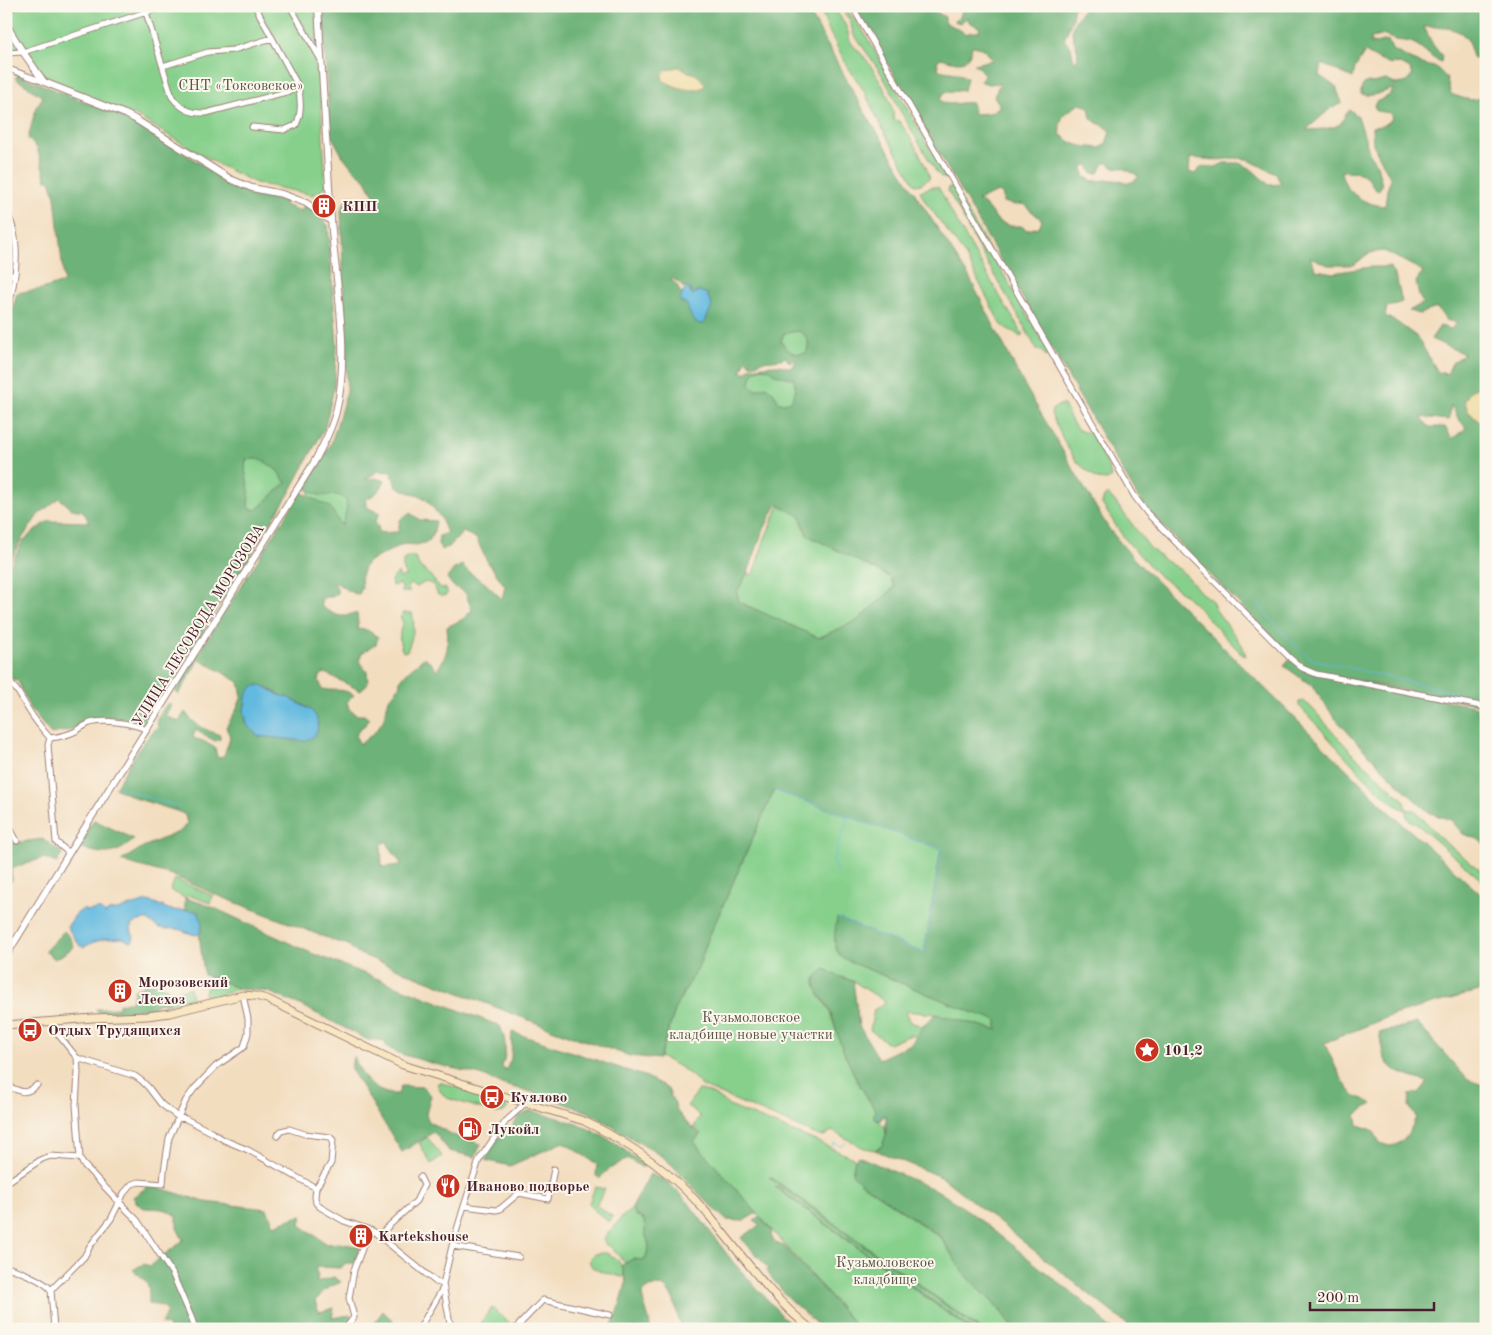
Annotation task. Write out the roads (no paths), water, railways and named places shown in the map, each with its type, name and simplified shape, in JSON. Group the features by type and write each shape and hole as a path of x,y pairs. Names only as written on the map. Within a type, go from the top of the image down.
{"main road":[{"path":"6,1025 158,1014 243,996 255,996 275,1002 403,1065 584,1121 610,1134 662,1169 683,1188 782,1304 811,1329"}],"street":[{"path":"6,10 17,6"},
{"path":"6,53 23,52 145,9 165,6"},
{"path":"252,127 284,130 296,125 300,117 301,106 298,86 255,6"},
{"path":"290,6 321,61"},
{"name":"УЛИЦА ЛЕСОВОДА МОРОЗОВА","path":"6,956 313,464 326,440 336,413 341,384 342,355 338,284 331,221 318,6"},
{"path":"852,6 1146,513 1302,668 1316,674 1486,707"},
{"path":"145,9 172,97 178,105 189,112 196,114 206,113 290,90 298,86"},
{"path":"6,24 44,82"},
{"path":"163,66 208,52 233,50 272,38"},
{"path":"6,68 136,119 230,179 252,188 282,194 306,203 331,221"},
{"path":"6,209 13,229 16,252 14,286 6,318"},
{"path":"6,275 15,275"},
{"path":"6,680 18,690 28,709 50,738"},
{"path":"50,738 66,735 84,726 102,721 132,724 147,730"},
{"path":"50,738 48,745 56,842 69,853"},
{"path":"6,822 17,841"},
{"path":"51,1290 84,1257 110,1219 124,1193 132,1184 139,1182 163,1184 169,1138 190,1094 216,1066 244,1047 248,1033 248,1019 243,996"},
{"path":"51,1022 54,1029 77,1058 76,1105 80,1158 83,1164 137,1220 160,1253 172,1273 195,1329"},
{"path":"77,1058 135,1076 142,1081 161,1104 178,1117 214,1132 224,1140 248,1150 316,1188"},
{"path":"6,1086 20,1093 30,1091 37,1085"},
{"path":"419,1329 443,1286 452,1246 479,1160 506,1121 524,1103"},
{"path":"277,1136 281,1131 289,1129 305,1134 330,1137 333,1140 331,1163 316,1188 316,1203 344,1221 379,1235 443,1286 451,1329"},
{"path":"6,1183 42,1159 50,1156 80,1158"},
{"path":"464,1206 496,1210 500,1209 519,1193 548,1199 554,1169"},
{"path":"379,1235 416,1201 424,1185 420,1177"},
{"path":"345,1329 354,1317 349,1298 354,1270 363,1246 372,1231"},
{"path":"452,1246 519,1257"},
{"path":"6,1267 48,1285 51,1290 54,1329"},
{"path":"514,1329 543,1300 610,1315"}],"water":[{"path":"688,287 692,295 699,291 708,294 712,306 704,324 695,321 687,305 680,300 684,290"},
{"path":"262,685 311,710 316,716 318,723 317,731 313,737 305,741 258,736 247,725 244,710 247,694 253,686"},
{"path":"147,901 170,909 198,912 202,921 201,932 196,935 179,929 162,928 153,925 148,920 143,920 131,926 134,936 133,941 130,942 123,938 105,939 84,947 80,946 67,927 76,914 83,909 87,911 99,909 106,914 108,911"}],"waterway":[{"path":"1258,605 1300,650 1312,659 1486,700"},
{"path":"117,787 179,807"},
{"path":"774,790 942,849 924,953 837,918"},
{"path":"837,873 833,861 848,817"},
{"path":"874,1118 882,1112"},
{"path":"831,1147 834,1143 841,1146 846,1143"}],"place":[{"name":"КПП","path":"324,206"},
{"name":"Морозовский Лесхоз","path":"120,991"},
{"name":"Отдых Трудящихся","path":"30,1030"},
{"name":"101,2","path":"1147,1050"},
{"name":"Куялово","path":"492,1097"},
{"name":"Лукойл","path":"470,1129"},
{"name":"Иваново подворье","path":"448,1186"},
{"name":"Kartekshouse","path":"361,1236"}],"park label":[{"name":"СНТ «Токсовское»","path":"241,85"},
{"name":"Кузьмоловское кладбище новые участки","path":"751,1026"},
{"name":"Кузьмоловское кладбище","path":"885,1270"}]}
